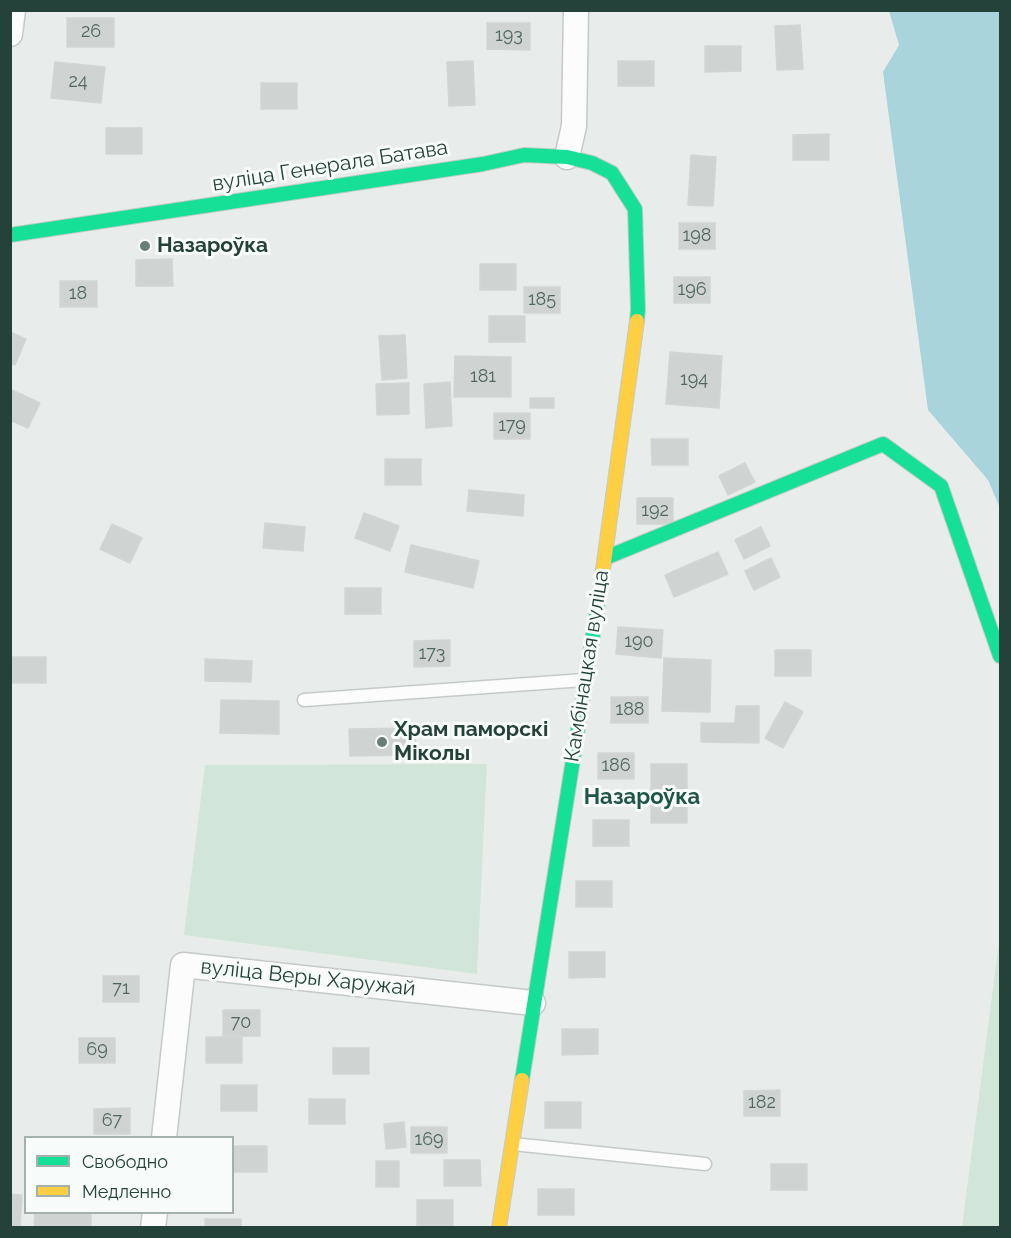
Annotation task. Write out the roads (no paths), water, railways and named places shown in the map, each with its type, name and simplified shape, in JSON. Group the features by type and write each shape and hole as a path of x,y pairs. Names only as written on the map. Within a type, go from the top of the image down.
{"street":[{"path":"10,34 13,10"},
{"path":"567,157 574,126 576,10"},
{"name":"вуліца Генерала Батава","path":"10,235 524,156 567,157 592,163 612,173 635,209"},
{"name":"Камбінацкая вуліца","path":"499,1227 604,558 638,310 635,209"},
{"path":"604,558 884,444 941,486 1000,656"},
{"name":"вуліца Веры Харужай","path":"164,1136 183,965 533,1003"}],"lane":[{"path":"304,700 585,680"},
{"path":"512,1143 705,1164"}],"water":[{"path":"889,11 1000,11 1000,508 988,480 928,410 883,72 899,45"}],"place":[{"name":"Назароўка","path":"145,246"},
{"name":"Храм паморскі Міколы","path":"382,742"}],"district":[{"name":"Назароўка","path":"642,797"}]}
